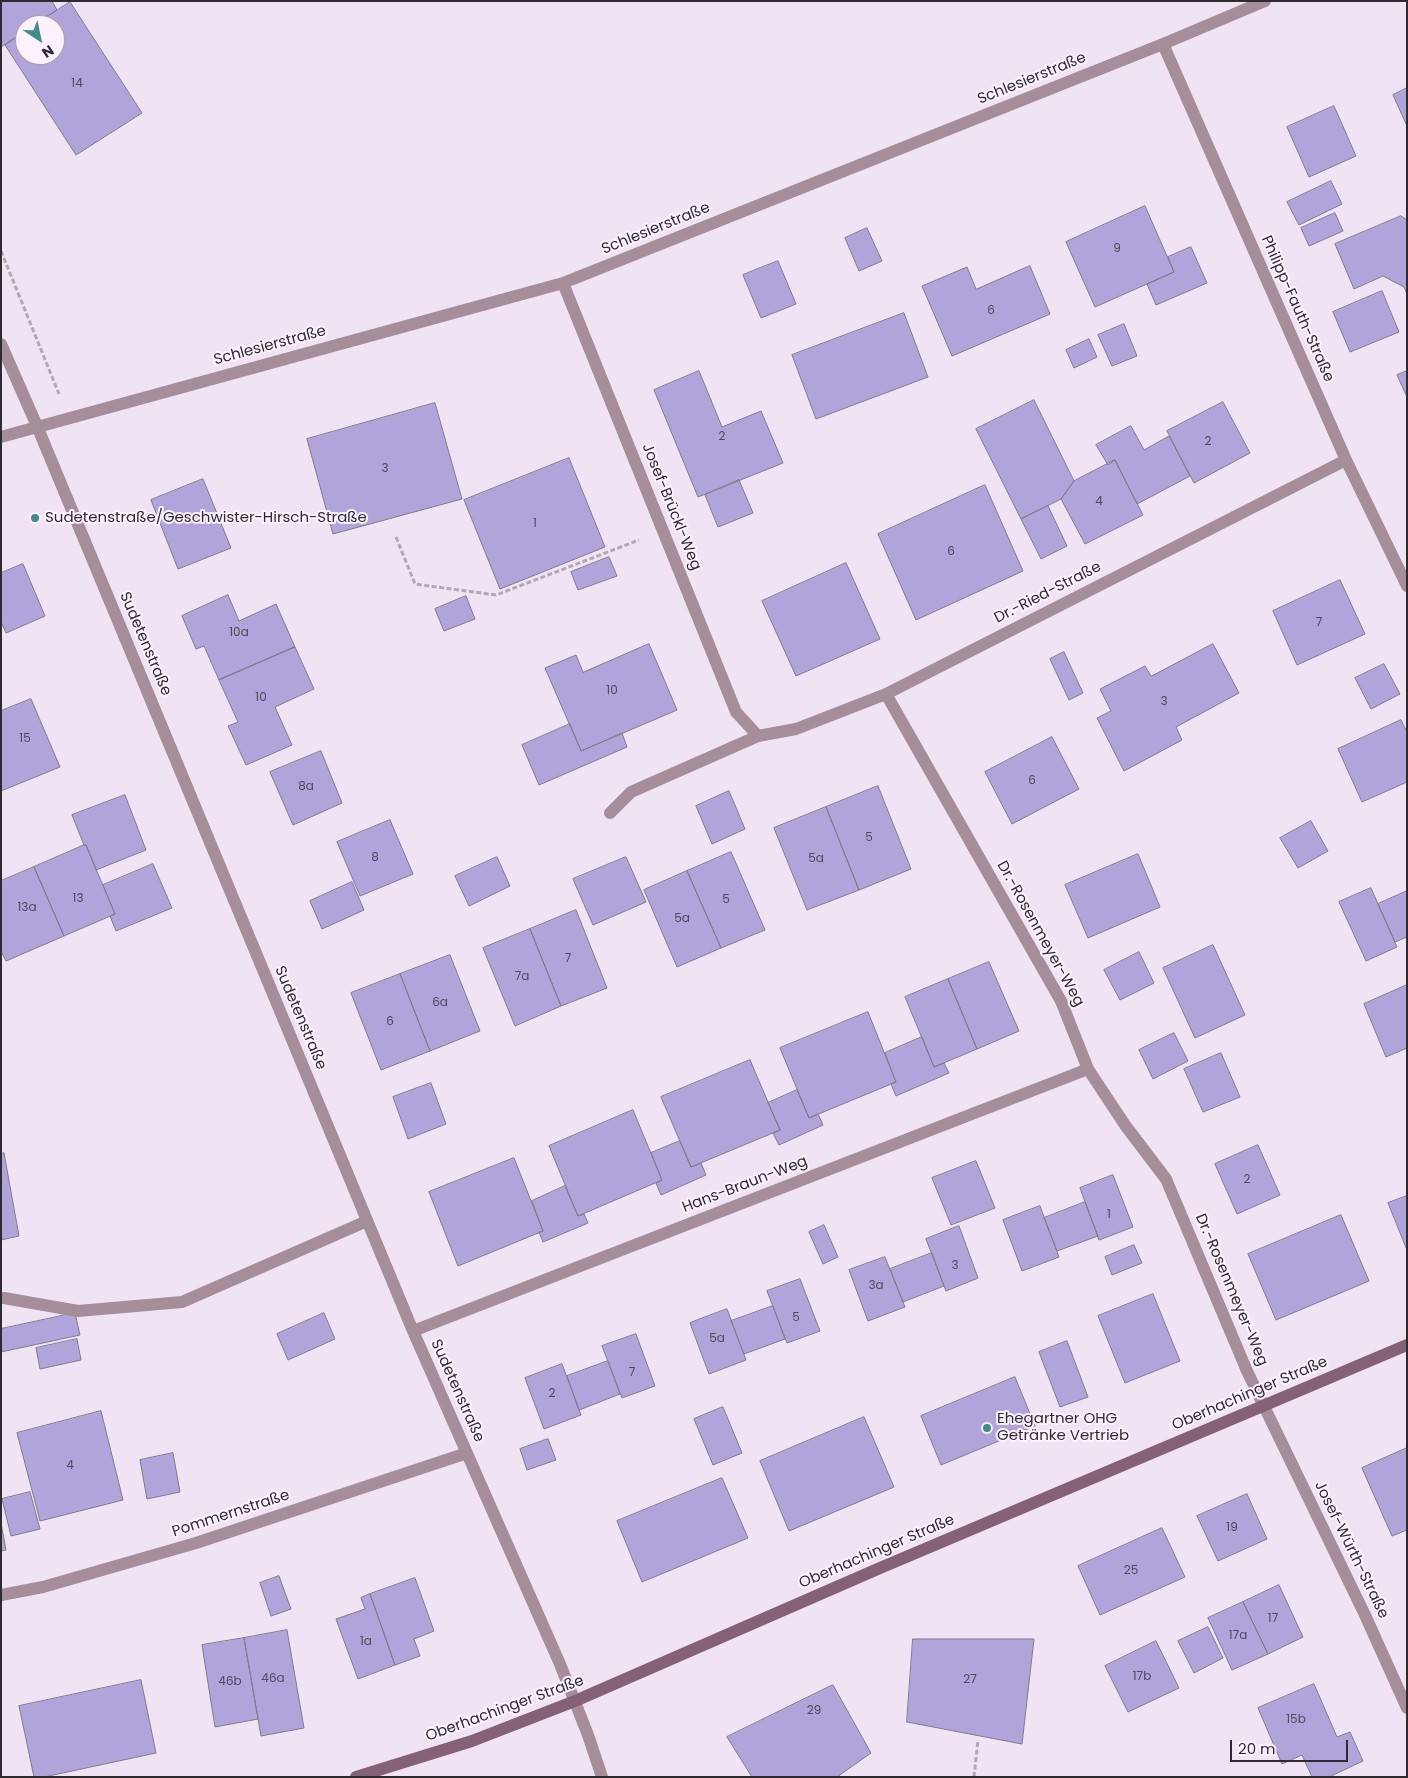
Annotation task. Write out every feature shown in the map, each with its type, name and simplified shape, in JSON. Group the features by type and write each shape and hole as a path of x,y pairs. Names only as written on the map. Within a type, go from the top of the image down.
{"main road":[{"name":"Oberhachinger Straße","path":"356,1777 472,1741 575,1701 871,1572 1407,1344"}],"street":[{"name":"Schlesierstraße","path":"1,437 563,283 1163,44 1265,1"},
{"name":"Philipp-Fauth-Straße","path":"1163,44 1346,460 1407,586"},
{"name":"Josef-Brückl-Weg","path":"563,283 736,712 758,736"},
{"name":"Sudetenstraße","path":"1,344 37,426 413,1331 575,1701 602,1777"},
{"name":"Dr.-Ried-Straße","path":"610,814 631,792 758,736 796,729 886,694 1346,460"},
{"name":"Dr.-Rosenmeyer-Weg","path":"886,694 1061,1001 1088,1069 1125,1125 1166,1178 1247,1371 1265,1405"},
{"name":"Hans-Braun-Weg","path":"413,1331 1088,1069"},
{"path":"4,1298 78,1311 182,1302 367,1221"},
{"name":"Josef-Würth-Straße","path":"1265,1405 1407,1708"},
{"name":"Pommernstraße","path":"1,1594 43,1587 196,1543 467,1453"}],"path":[{"path":"1,251 70,417"},
{"path":"396,537 415,584 496,596 662,530"},
{"path":"974,1777 978,1740"}],"building":[{"path":"1,1 52,1 57,10 49,15 15,15 15,38 1,47"},
{"path":"70,2 142,113 76,155 18,65 65,65 65,15 50,15"},
{"path":"15,38 15,60 5,45"},
{"path":"1407,88 1407,126 1393,95"},
{"path":"1334,106 1356,156 1309,177 1287,127"},
{"path":"1331,181 1342,204 1299,225 1287,202"},
{"path":"1145,206 1174,272 1095,307 1066,242"},
{"path":"1335,213 1343,231 1309,246 1301,228"},
{"path":"1401,216 1407,220 1407,294 1404,287 1383,276 1354,289 1335,244"},
{"path":"867,228 882,261 859,271 845,238"},
{"path":"1191,247 1207,283 1156,305 1147,284 1174,272 1168,257"},
{"path":"778,261 796,304 761,318 743,275"},
{"path":"1030,266 1050,314 952,356 922,286 967,267 976,289"},
{"path":"1382,291 1399,332 1350,352 1333,312"},
{"path":"904,313 928,377 816,419 792,355"},
{"path":"1124,324 1137,356 1112,366 1098,335"},
{"path":"1089,339 1097,357 1074,368 1066,350"},
{"path":"699,371 722,427 761,411 783,463 698,497 654,390"},
{"path":"1407,371 1407,397 1397,375"},
{"path":"1034,400 1074,481 1061,499 1021,519 976,429"},
{"path":"1223,402 1250,453 1194,483 1167,431"},
{"path":"435,403 462,499 333,534 307,439"},
{"path":"1131,426 1144,450 1169,436 1190,476 1137,504 1115,460 1108,465 1096,445"},
{"path":"569,458 605,547 500,589 464,500"},
{"path":"1115,460 1143,515 1085,544 1061,499 1074,481"},
{"path":"203,479 231,548 178,569 151,500"},
{"path":"739,480 753,513 718,527 705,495"},
{"path":"985,485 1023,571 916,620 878,534"},
{"path":"1048,506 1067,546 1041,559 1021,519"},
{"path":"609,557 617,576 578,590 571,572"},
{"path":"846,563 880,639 796,676 762,601"},
{"path":"23,564 45,616 6,633 1,622 1,573"},
{"path":"1340,580 1365,634 1297,665 1273,611"},
{"path":"228,595 239,621 276,604 295,647 219,680 204,646 196,649 182,616"},
{"path":"466,596 475,619 444,631 435,609"},
{"path":"649,644 677,710 581,751 545,668 576,655 583,672"},
{"path":"1213,644 1239,693 1176,727 1182,740 1124,771 1097,718 1111,711 1100,689 1145,666 1151,676"},
{"path":"295,647 314,689 275,707 292,745 246,765 228,726 238,722 219,680"},
{"path":"1064,652 1083,693 1069,700 1050,659"},
{"path":"1384,664 1400,694 1371,709 1355,678"},
{"path":"31,699 60,767 1,791 1,711"},
{"path":"1401,720 1407,732 1407,782 1362,802 1338,749"},
{"path":"570,724 581,751 622,733 627,747 539,785 522,745"},
{"path":"1052,737 1079,789 1012,824 985,772"},
{"path":"321,751 342,803 293,825 270,772"},
{"path":"878,786 911,869 859,890 826,807"},
{"path":"729,791 745,829 712,844 696,806"},
{"path":"125,795 146,850 96,870 72,815"},
{"path":"826,807 859,890 807,910 774,828"},
{"path":"390,820 413,874 360,896 337,842"},
{"path":"1311,821 1328,851 1298,868 1280,838"},
{"path":"86,845 115,914 64,936 34,867"},
{"path":"731,852 765,930 721,948 687,871"},
{"path":"1138,854 1160,907 1088,938 1065,885"},
{"path":"497,857 510,886 469,906 455,876"},
{"path":"626,857 646,902 593,925 573,879"},
{"path":"153,864 172,908 116,931 110,916 115,914 103,885"},
{"path":"34,867 64,936 6,961 1,951 1,881"},
{"path":"687,871 721,948 677,967 644,890"},
{"path":"352,882 364,910 322,929 310,901"},
{"path":"1371,888 1397,947 1366,961 1339,902"},
{"path":"1407,891 1407,937 1395,942 1378,904"},
{"path":"576,910 607,988 561,1006 530,929"},
{"path":"530,929 561,1006 515,1026 483,948"},
{"path":"1213,945 1245,1015 1195,1038 1163,968"},
{"path":"1139,952 1154,983 1120,1000 1104,970"},
{"path":"450,955 480,1031 430,1051 400,974"},
{"path":"989,962 1019,1031 977,1049 948,979"},
{"path":"400,974 430,1051 381,1070 351,993"},
{"path":"948,979 977,1049 934,1067 905,997"},
{"path":"1407,985 1407,1048 1386,1057 1364,1004"},
{"path":"868,1012 896,1082 809,1118 780,1048"},
{"path":"1174,1033 1188,1061 1153,1079 1139,1050"},
{"path":"922,1037 934,1067 944,1063 949,1073 896,1096 891,1084 896,1082 885,1053"},
{"path":"1221,1053 1240,1097 1203,1112 1184,1069"},
{"path":"750,1060 780,1130 691,1167 661,1097"},
{"path":"431,1083 446,1124 408,1139 393,1097"},
{"path":"797,1090 809,1118 818,1114 823,1125 779,1145 773,1133 780,1130 768,1103"},
{"path":"633,1110 662,1180 578,1216 549,1146"},
{"path":"680,1141 691,1167 701,1163 706,1175 661,1195 656,1183 662,1180 651,1153"},
{"path":"1258,1145 1280,1195 1237,1214 1215,1164"},
{"path":"4,1153 19,1236 1,1240 1,1154"},
{"path":"514,1158 543,1231 458,1266 429,1192"},
{"path":"976,1161 995,1208 951,1225 932,1178"},
{"path":"1113,1175 1133,1227 1099,1240 1080,1188"},
{"path":"565,1186 578,1216 584,1214 588,1223 543,1242 539,1232 543,1231 532,1201"},
{"path":"1407,1196 1407,1250 1388,1203"},
{"path":"1085,1202 1098,1236 1057,1251 1044,1218"},
{"path":"1040,1206 1059,1257 1022,1271 1003,1220"},
{"path":"1341,1215 1369,1281 1276,1320 1248,1254"},
{"path":"824,1225 838,1257 823,1264 809,1232"},
{"path":"959,1226 978,1278 946,1291 926,1239"},
{"path":"1134,1245 1142,1263 1112,1275 1105,1257"},
{"path":"932,1253 944,1286 903,1302 890,1269"},
{"path":"885,1257 905,1307 868,1321 849,1270"},
{"path":"800,1279 820,1331 787,1343 767,1291"},
{"path":"1153,1294 1180,1361 1125,1383 1098,1316"},
{"path":"773,1306 785,1339 744,1354 731,1321"},
{"path":"727,1309 746,1360 709,1374 690,1323"},
{"path":"75,1313 80,1335 1,1352 1,1329"},
{"path":"324,1313 335,1339 288,1360 277,1334"},
{"path":"636,1334 655,1386 622,1398 602,1346"},
{"path":"77,1339 81,1360 40,1369 36,1348"},
{"path":"1067,1341 1088,1397 1060,1407 1039,1352"},
{"path":"608,1361 620,1394 579,1410 567,1376"},
{"path":"562,1364 581,1415 544,1429 525,1378"},
{"path":"1015,1377 1035,1426 941,1465 921,1416"},
{"path":"723,1407 742,1453 713,1465 694,1419"},
{"path":"101,1411 123,1500 40,1521 17,1433"},
{"path":"864,1417 894,1487 789,1531 760,1461"},
{"path":"548,1439 556,1460 527,1470 520,1449"},
{"path":"1407,1448 1407,1530 1392,1536 1362,1468"},
{"path":"173,1453 180,1492 147,1499 140,1460"},
{"path":"722,1478 748,1538 642,1582 617,1521"},
{"path":"30,1492 40,1529 11,1536 2,1499"},
{"path":"1247,1494 1267,1539 1218,1561 1197,1516"},
{"path":"1,1523 6,1550 1,1551"},
{"path":"1162,1528 1185,1577 1100,1615 1078,1566"},
{"path":"279,1576 291,1609 271,1616 260,1583"},
{"path":"415,1578 434,1631 414,1639 420,1656 395,1665 370,1594"},
{"path":"1279,1585 1303,1637 1268,1654 1243,1602"},
{"path":"370,1594 395,1665 358,1679 336,1619 365,1609 361,1598"},
{"path":"1243,1602 1268,1654 1232,1670 1208,1618"},
{"path":"1208,1627 1223,1658 1194,1673 1178,1641"},
{"path":"287,1630 304,1728 261,1736 244,1638"},
{"path":"244,1638 258,1719 215,1727 202,1645"},
{"path":"913,1639 1034,1639 1022,1744 907,1722"},
{"path":"1156,1641 1179,1688 1128,1712 1105,1666"},
{"path":"141,1680 156,1753 44,1777 34,1777 19,1706"},
{"path":"1314,1684 1337,1737 1350,1732 1363,1761 1329,1777 1312,1777 1302,1755 1282,1764 1258,1708"},
{"path":"833,1685 871,1753 837,1777 752,1777 727,1737"}],"place":[{"name":"Sudetenstraße/Geschwister-Hirsch-Straße","path":"35,518"},
{"name":"Ehegartner OHG Getränke Vertrieb","path":"987,1428"}]}
